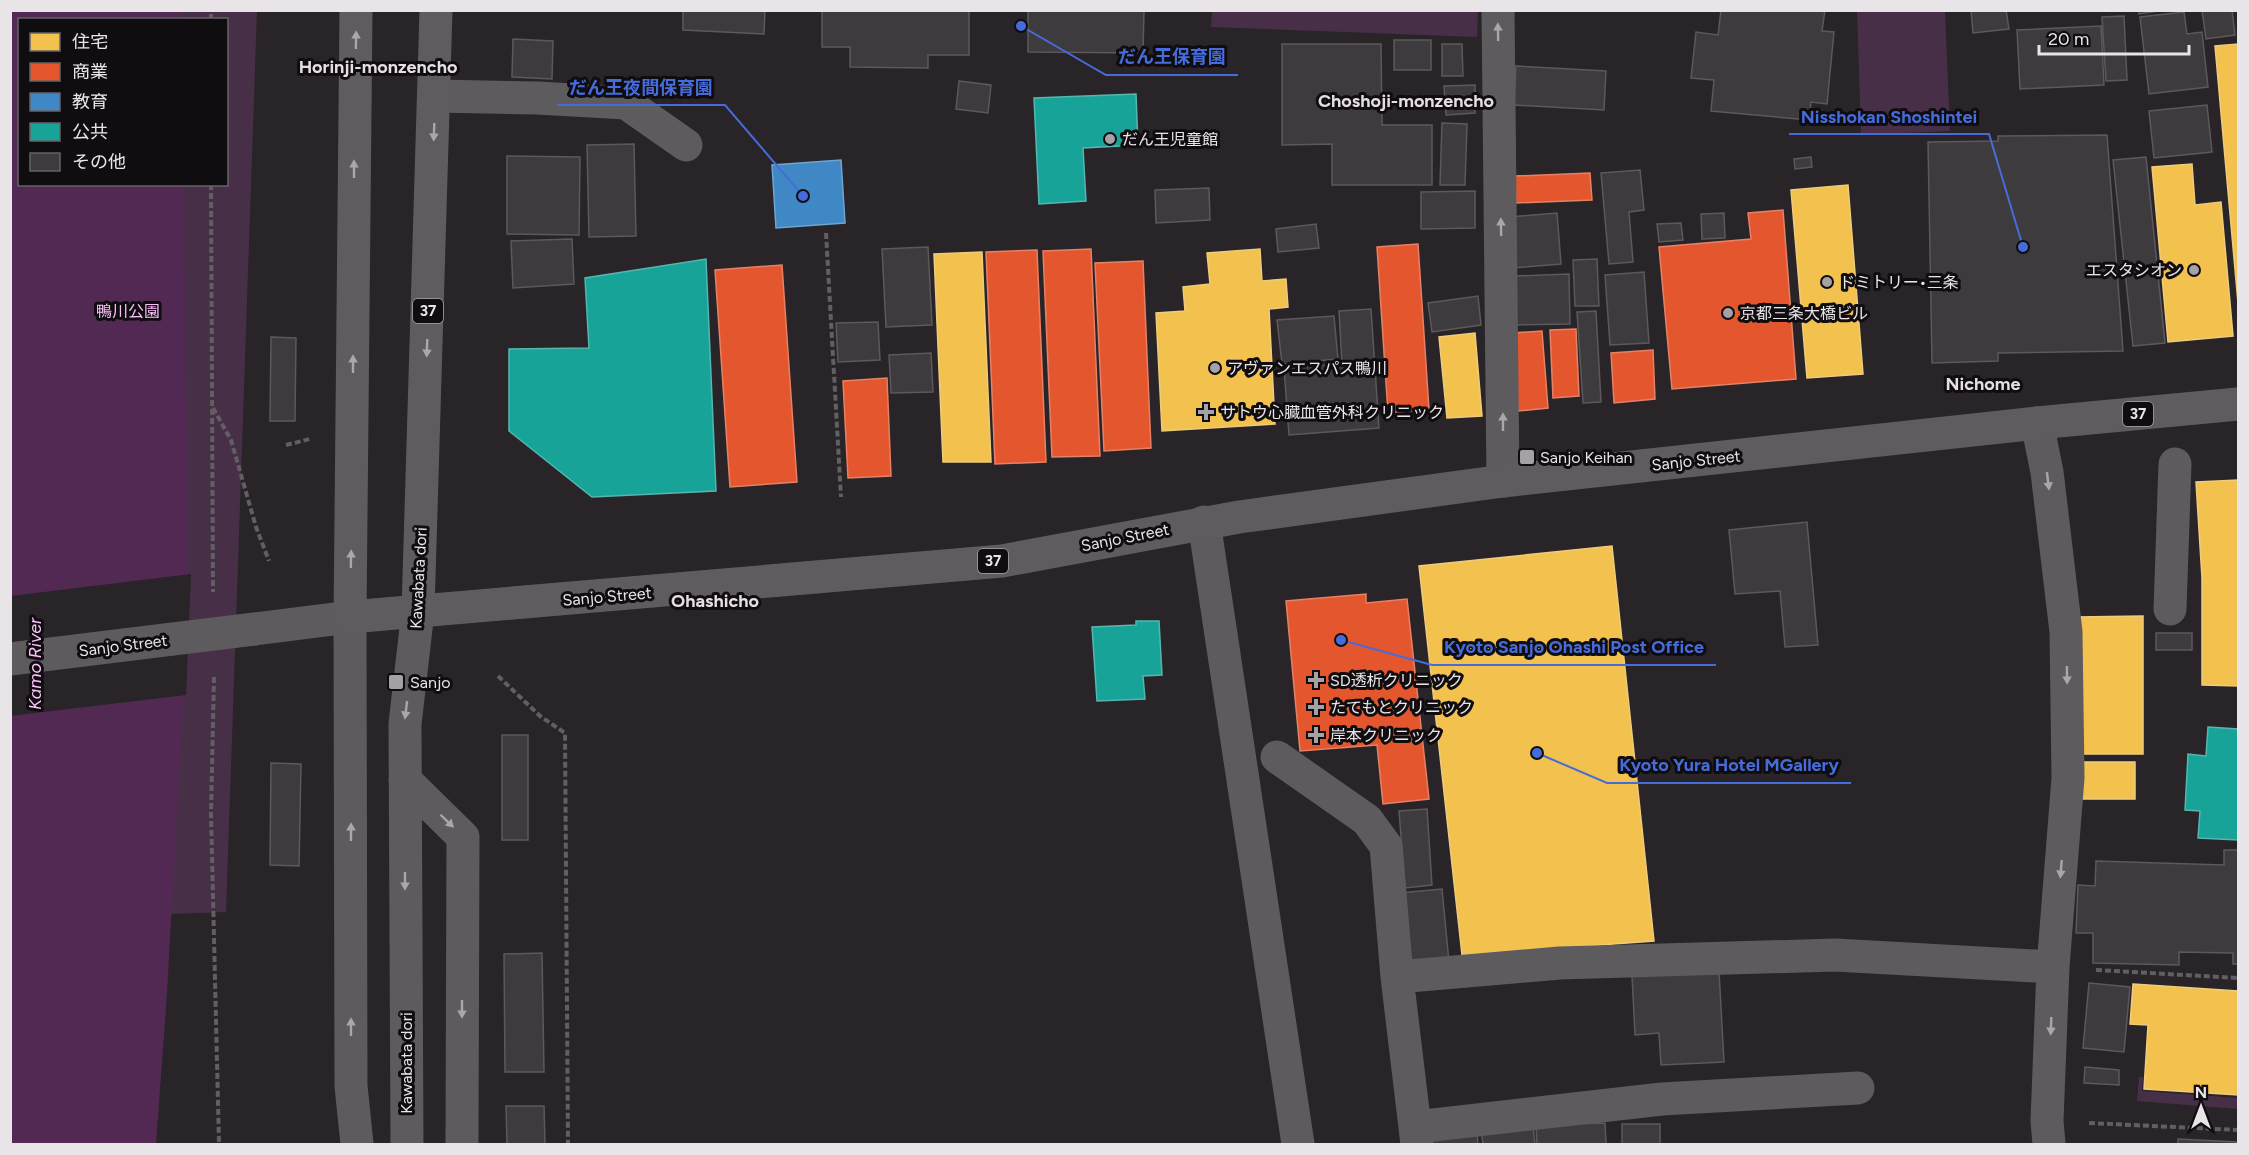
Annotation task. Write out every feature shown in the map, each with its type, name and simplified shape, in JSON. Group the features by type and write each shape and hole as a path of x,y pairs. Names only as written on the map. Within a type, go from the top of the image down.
{"main road":[{"path":"350,617 356,10"},
{"name":"Kawabata dori","path":"418,610 436,10"},
{"name":"Sanjo Street","path":"350,617 559,601 1002,561 1203,522 1503,481 2037,423 2238,404"}],"street":[{"path":"1498,10 1503,481"},
{"path":"435,96 626,103 686,145"},
{"path":"2037,423 2047,472 2066,632 2068,778 2053,968 2048,1133"},
{"path":"2170,609 2175,464"},
{"path":"1203,522 1298,1144"},
{"name":"Kawabata dori","path":"407,1144 405,724 418,610"},
{"name":"Sanjo Street","path":"10,659 350,617"},
{"path":"350,617 351,1086 357,1144"},
{"path":"1277,757 1367,820 1386,846 1397,977 1417,1136 1662,1099 1858,1088"},
{"path":"405,780 463,837 462,1144"},
{"path":"1397,977 1560,963 1835,955 1920,958 2053,968"}],"path":[{"path":"826,233 841,497"},
{"path":"212,408 231,440 256,526 269,561"},
{"path":"498,676 540,716 565,733 568,1144"},
{"path":"2053,968 2238,978"},
{"path":"2048,1133 2238,1130"}],"green space":[{"name":"鴨川公園","path":"10,11 257,11 226,912 11,920"},
{"path":"1212,11 1478,11 1477,37 1211,27"},
{"path":"1857,11 1945,11 1950,131 1861,135"},
{"path":"2139,1077 2143,1077 2142,1091 2238,1098 2238,1109 2137,1101"}],"water":[{"name":"鴨川公園","path":"10,11 182,11 183,18 18,18 18,186 184,186 188,606 167,994 156,1144 11,1144"}],"pier":[{"path":"191,574 186,695 10,716 11,596"}],"building: 住宅":[{"path":"2238,44 2238,303 2215,46"},
{"name":"エスタシオン","path":"2192,164 2195,205 2221,202 2233,336 2168,342 2152,167"},
{"name":"ドミトリー•三条","path":"1848,185 1863,374 1807,378 1791,190"},
{"name":"アヴァンエスパス鴨川","path":"1260,249 1262,281 1286,279 1288,307 1269,309 1275,424 1162,431 1156,313 1185,311 1183,287 1210,284 1207,253"},
{"path":"982,252 991,462 943,462 934,254"},
{"path":"1475,333 1482,416 1447,418 1439,337"},
{"path":"2238,480 2238,686 2202,685 2202,578 2196,482"},
{"path":"1612,546 1654,941 1462,955 1419,566"},
{"path":"2143,616 2143,754 2076,754 2076,617"},
{"path":"2079,762 2135,762 2135,799 2080,799"},
{"path":"2133,984 2238,991 2238,1095 2144,1089 2148,1025 2130,1024"}],"building: 商業":[{"path":"1590,173 1592,200 1516,203 1515,176"},
{"name":"京都三条大橋ビル","path":"1783,210 1796,379 1672,389 1659,247 1751,239 1748,213"},
{"path":"1418,244 1429,409 1388,413 1377,247"},
{"path":"1091,249 1100,456 1052,457 1043,251"},
{"path":"1037,250 1046,462 995,464 986,252"},
{"path":"1143,261 1151,448 1104,451 1095,263"},
{"path":"782,265 797,482 730,487 715,270"},
{"path":"1576,329 1579,396 1553,398 1550,330"},
{"path":"1542,331 1548,408 1518,411 1512,333"},
{"path":"1653,350 1655,399 1614,403 1611,353"},
{"path":"887,378 891,476 848,478 843,381"},
{"path":"1366,594 1366,603 1407,599 1429,799 1383,804 1377,745 1300,751 1286,601"}],"building: 教育":[{"path":"841,160 845,223 776,228 772,165"}],"building: 公共":[{"path":"1136,94 1138,145 1083,148 1086,201 1039,204 1034,98"},
{"path":"706,259 716,491 592,497 509,431 509,349 589,348 585,278"},
{"path":"1136,621 1159,621 1162,675 1143,676 1145,699 1097,701 1092,627 1136,625"},
{"path":"2208,727 2238,729 2238,840 2198,838 2200,811 2185,810 2188,754 2206,756"}],"building: その他":[{"path":"683,10 765,10 764,34 683,30"},
{"path":"822,10 969,10 969,55 928,55 928,68 850,67 850,47 822,47"},
{"path":"1028,10 1144,10 1143,53 1028,52"},
{"path":"1721,10 1825,10 1822,31 1834,32 1827,104 1811,102 1809,120 1711,111 1714,80 1691,78 1696,32 1718,35"},
{"path":"1971,10 2006,10 2009,29 1973,33"},
{"path":"2139,10 2165,10 2139,14"},
{"path":"2202,10 2232,10 2235,35 2206,39"},
{"path":"2184,12 2187,34 2202,32 2208,87 2149,94 2140,17"},
{"path":"2124,16 2127,80 2106,81 2102,17"},
{"path":"2101,26 2104,85 2020,89 2017,30"},
{"path":"513,39 553,41 552,79 512,77"},
{"path":"1394,40 1431,40 1431,70 1394,70"},
{"path":"1282,44 1381,44 1382,125 1432,125 1432,185 1332,185 1332,144 1282,145"},
{"path":"1442,44 1462,44 1463,76 1442,76"},
{"path":"1516,66 1606,71 1604,110 1514,105"},
{"path":"959,81 991,85 988,113 956,109"},
{"path":"1475,85 1475,113 1446,115 1444,86"},
{"path":"2207,105 2212,152 2154,158 2149,111"},
{"path":"1442,123 1467,124 1465,185 1440,185"},
{"path":"2107,135 2123,351 1998,353 1998,361 1932,363 1928,142 1998,141 1998,136"},
{"path":"634,144 636,236 589,237 587,145"},
{"path":"507,156 580,157 579,235 507,234"},
{"path":"1811,157 1812,167 1795,169 1794,159"},
{"path":"2146,157 2165,343 2133,346 2113,160"},
{"path":"1640,170 1644,210 1629,212 1633,262 1609,264 1601,173"},
{"path":"1209,188 1210,220 1156,223 1155,190"},
{"path":"1475,191 1475,228 1421,229 1421,192"},
{"path":"1557,213 1561,264 1513,268 1509,217"},
{"path":"1724,213 1725,238 1702,239 1701,214"},
{"path":"1681,223 1683,240 1659,242 1657,224"},
{"path":"1316,224 1319,248 1278,252 1276,229"},
{"path":"572,239 574,284 513,288 511,241"},
{"path":"928,247 932,325 886,327 882,249"},
{"path":"1597,259 1599,306 1575,306 1573,260"},
{"path":"1644,272 1649,343 1610,345 1605,275"},
{"path":"1569,274 1570,324 1516,325 1514,276"},
{"path":"1478,296 1481,325 1432,332 1428,303"},
{"path":"1371,309 1379,428 1289,435 1284,368 1342,364 1339,311"},
{"path":"1596,311 1601,402 1583,403 1577,312"},
{"path":"1334,316 1338,359 1282,364 1277,320"},
{"path":"878,322 880,360 838,362 836,323"},
{"path":"271,337 296,338 295,421 270,421"},
{"path":"931,353 933,392 891,393 889,355"},
{"path":"1807,522 1818,645 1785,647 1780,591 1735,594 1729,530"},
{"path":"2156,633 2192,633 2192,650 2156,650"},
{"path":"502,735 528,735 528,840 502,840"},
{"path":"271,763 301,764 299,866 270,865"},
{"path":"1427,809 1432,885 1405,888 1399,811"},
{"path":"2224,850 2238,850 2238,964 2233,964 2233,953 2179,952 2179,965 2093,963 2093,933 2076,933 2078,885 2095,886 2096,861 2224,865"},
{"path":"1442,889 1449,962 1405,965 1399,893"},
{"path":"542,953 544,1072 505,1072 504,954"},
{"path":"1719,971 1724,1062 1661,1065 1659,1033 1635,1035 1632,976"},
{"path":"2089,983 2130,987 2124,1052 2083,1048"},
{"path":"2085,1067 2119,1070 2119,1085 2084,1083"},
{"path":"506,1106 544,1106 545,1144 507,1144"},
{"path":"1605,1123 1606,1144 1537,1144 1536,1125"},
{"path":"1622,1124 1660,1124 1660,1144 1622,1144"},
{"path":"1533,1126 1535,1144 1483,1144 1481,1131"},
{"path":"1477,1132 1478,1144 1427,1144 1426,1137"},
{"path":"2178,1139 2238,1142 2238,1144 2178,1144"}],"place":[{"name":"だん王保育園","path":"1021,26"},
{"name":"だん王児童館","path":"1110,139"},
{"name":"だん王夜間保育園","path":"803,196"},
{"name":"Nisshokan Shoshintei","path":"2023,247"},
{"name":"エスタシオン","path":"2194,270"},
{"name":"ドミトリー•三条","path":"1827,282"},
{"name":"京都三条大橋ビル","path":"1728,313"},
{"name":"アヴァンエスパス鴨川","path":"1215,368"},
{"name":"サトウ心臓血管外科クリニック","path":"1206,412"},
{"name":"Sanjo Keihan","path":"1527,457"},
{"name":"Kyoto Sanjo Ohashi Post Office","path":"1341,640"},
{"name":"SD透析クリニック","path":"1316,680"},
{"name":"Sanjo","path":"396,682"},
{"name":"たてもとクリニック","path":"1316,707"},
{"name":"岸本クリニック","path":"1316,735"},
{"name":"Kyoto Yura Hotel MGallery","path":"1537,753"}],"district":[{"name":"Horinji-monzencho","path":"378,67"},
{"name":"Choshoji-monzencho","path":"1406,101"},
{"name":"Nichome","path":"1983,384"},
{"name":"Ohashicho","path":"715,601"}],"water label":[{"name":"Kamo River","path":"35,664"}]}
